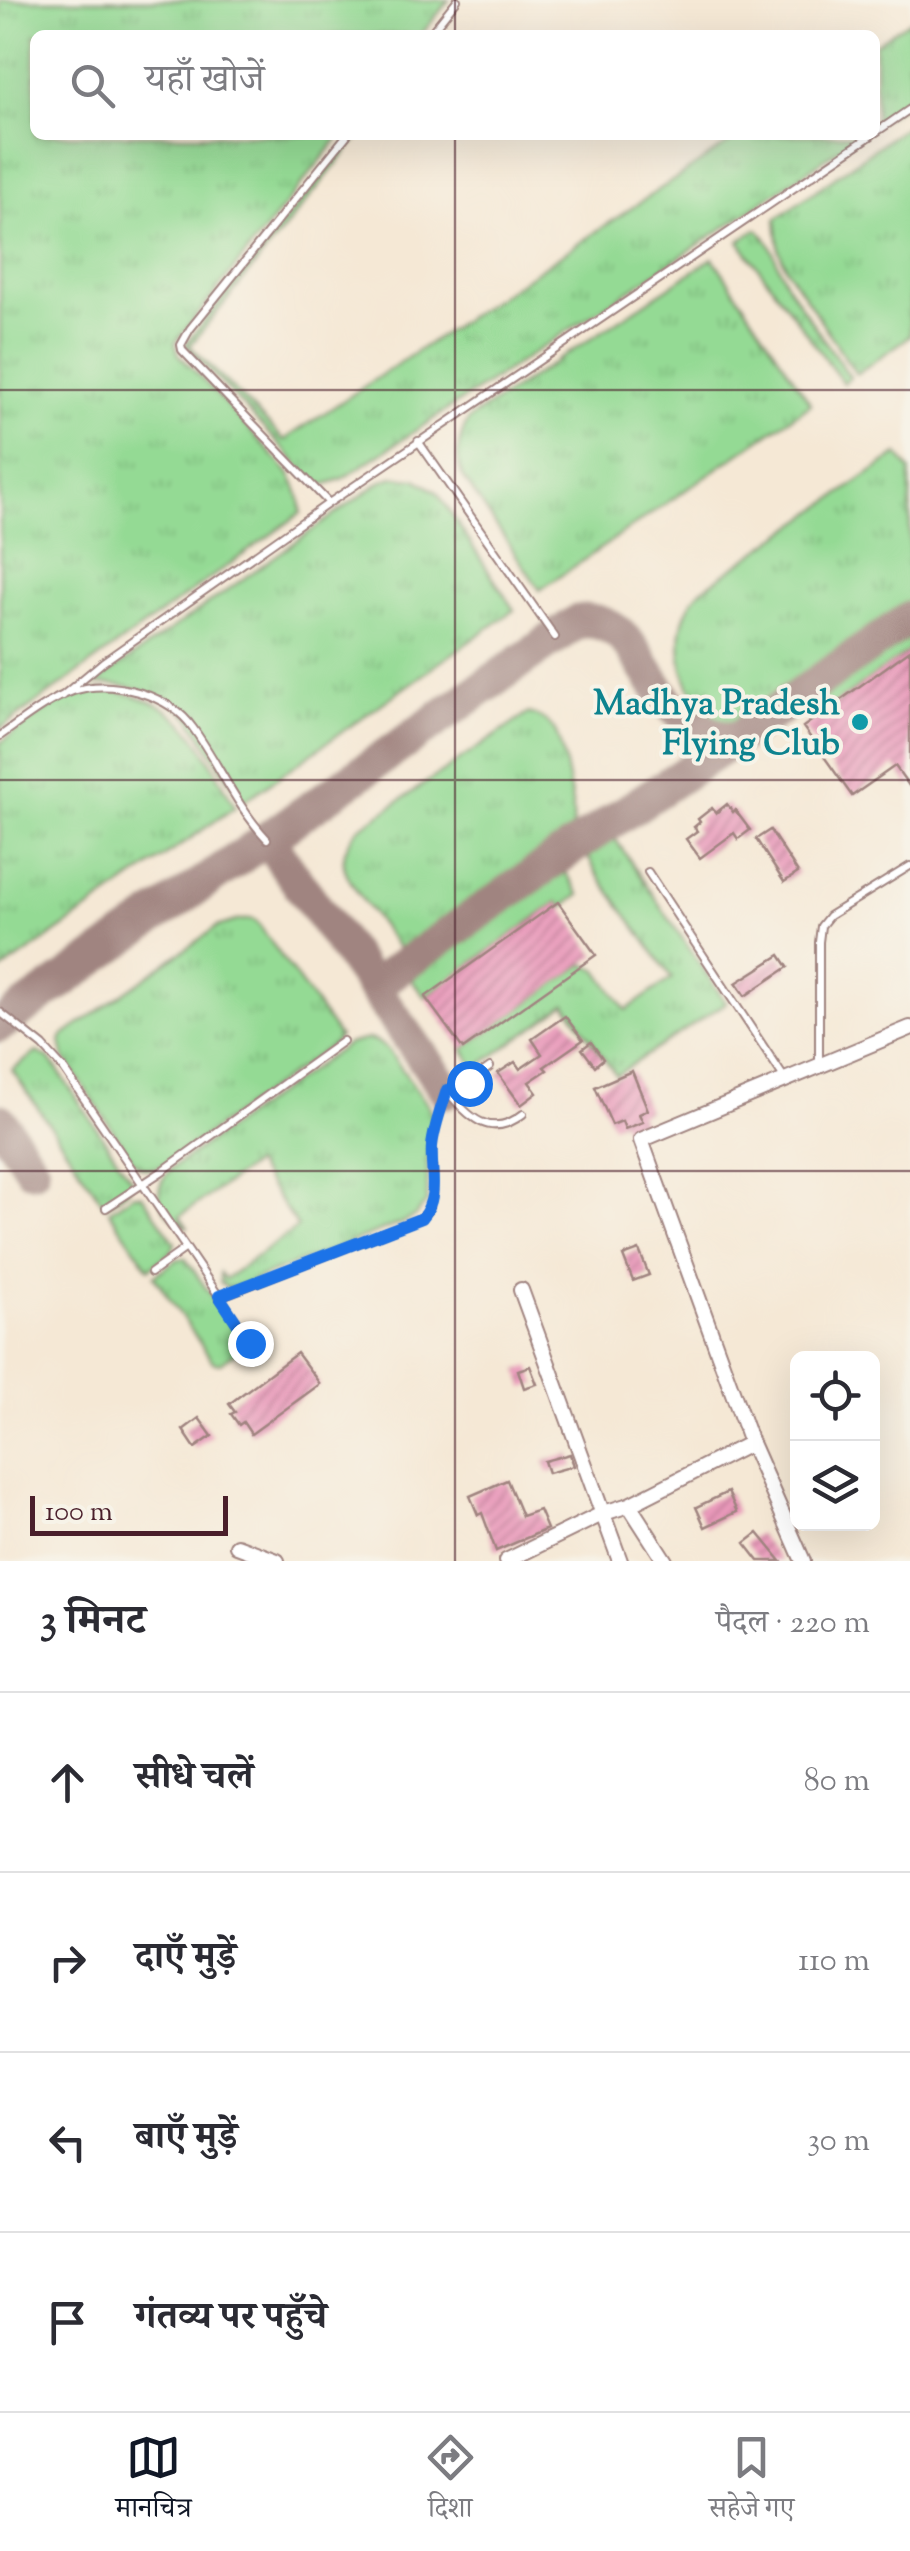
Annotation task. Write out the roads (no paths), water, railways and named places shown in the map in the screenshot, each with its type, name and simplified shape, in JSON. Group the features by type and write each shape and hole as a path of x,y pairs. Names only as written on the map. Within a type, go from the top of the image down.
{"street":[{"path":"803,1561 751,1443 641,1140 910,1028"},
{"path":"520,1290 604,1513 616,1559"},
{"path":"506,1561 751,1443"},
{"path":"629,1504 665,1561"},
{"path":"237,1546 276,1561"}],"lane":[{"path":"432,30 456,0"},
{"path":"880,130 910,109"},
{"path":"328,503 181,345 343,140"},
{"path":"0,736 62,696 102,662 418,441 865,140"},
{"path":"418,441 556,637"},
{"path":"62,696 82,689 116,688 156,698 169,706 190,724 242,810 266,838"},
{"path":"819,1066 819,942 824,920 910,866"},
{"path":"648,872 786,1080"},
{"path":"0,1012 54,1056 250,1343"},
{"path":"106,1208 343,1041"},
{"path":"447,1090 462,1088 490,1067"},
{"path":"447,1090 466,1114 489,1124 509,1123 523,1114"},
{"path":"219,1296 422,1218 433,1195 432,1146 447,1090"},
{"path":"151,1272 186,1248"}],"place":[{"name":"Madhya Pradesh Flying Club","path":"860,722"}]}
